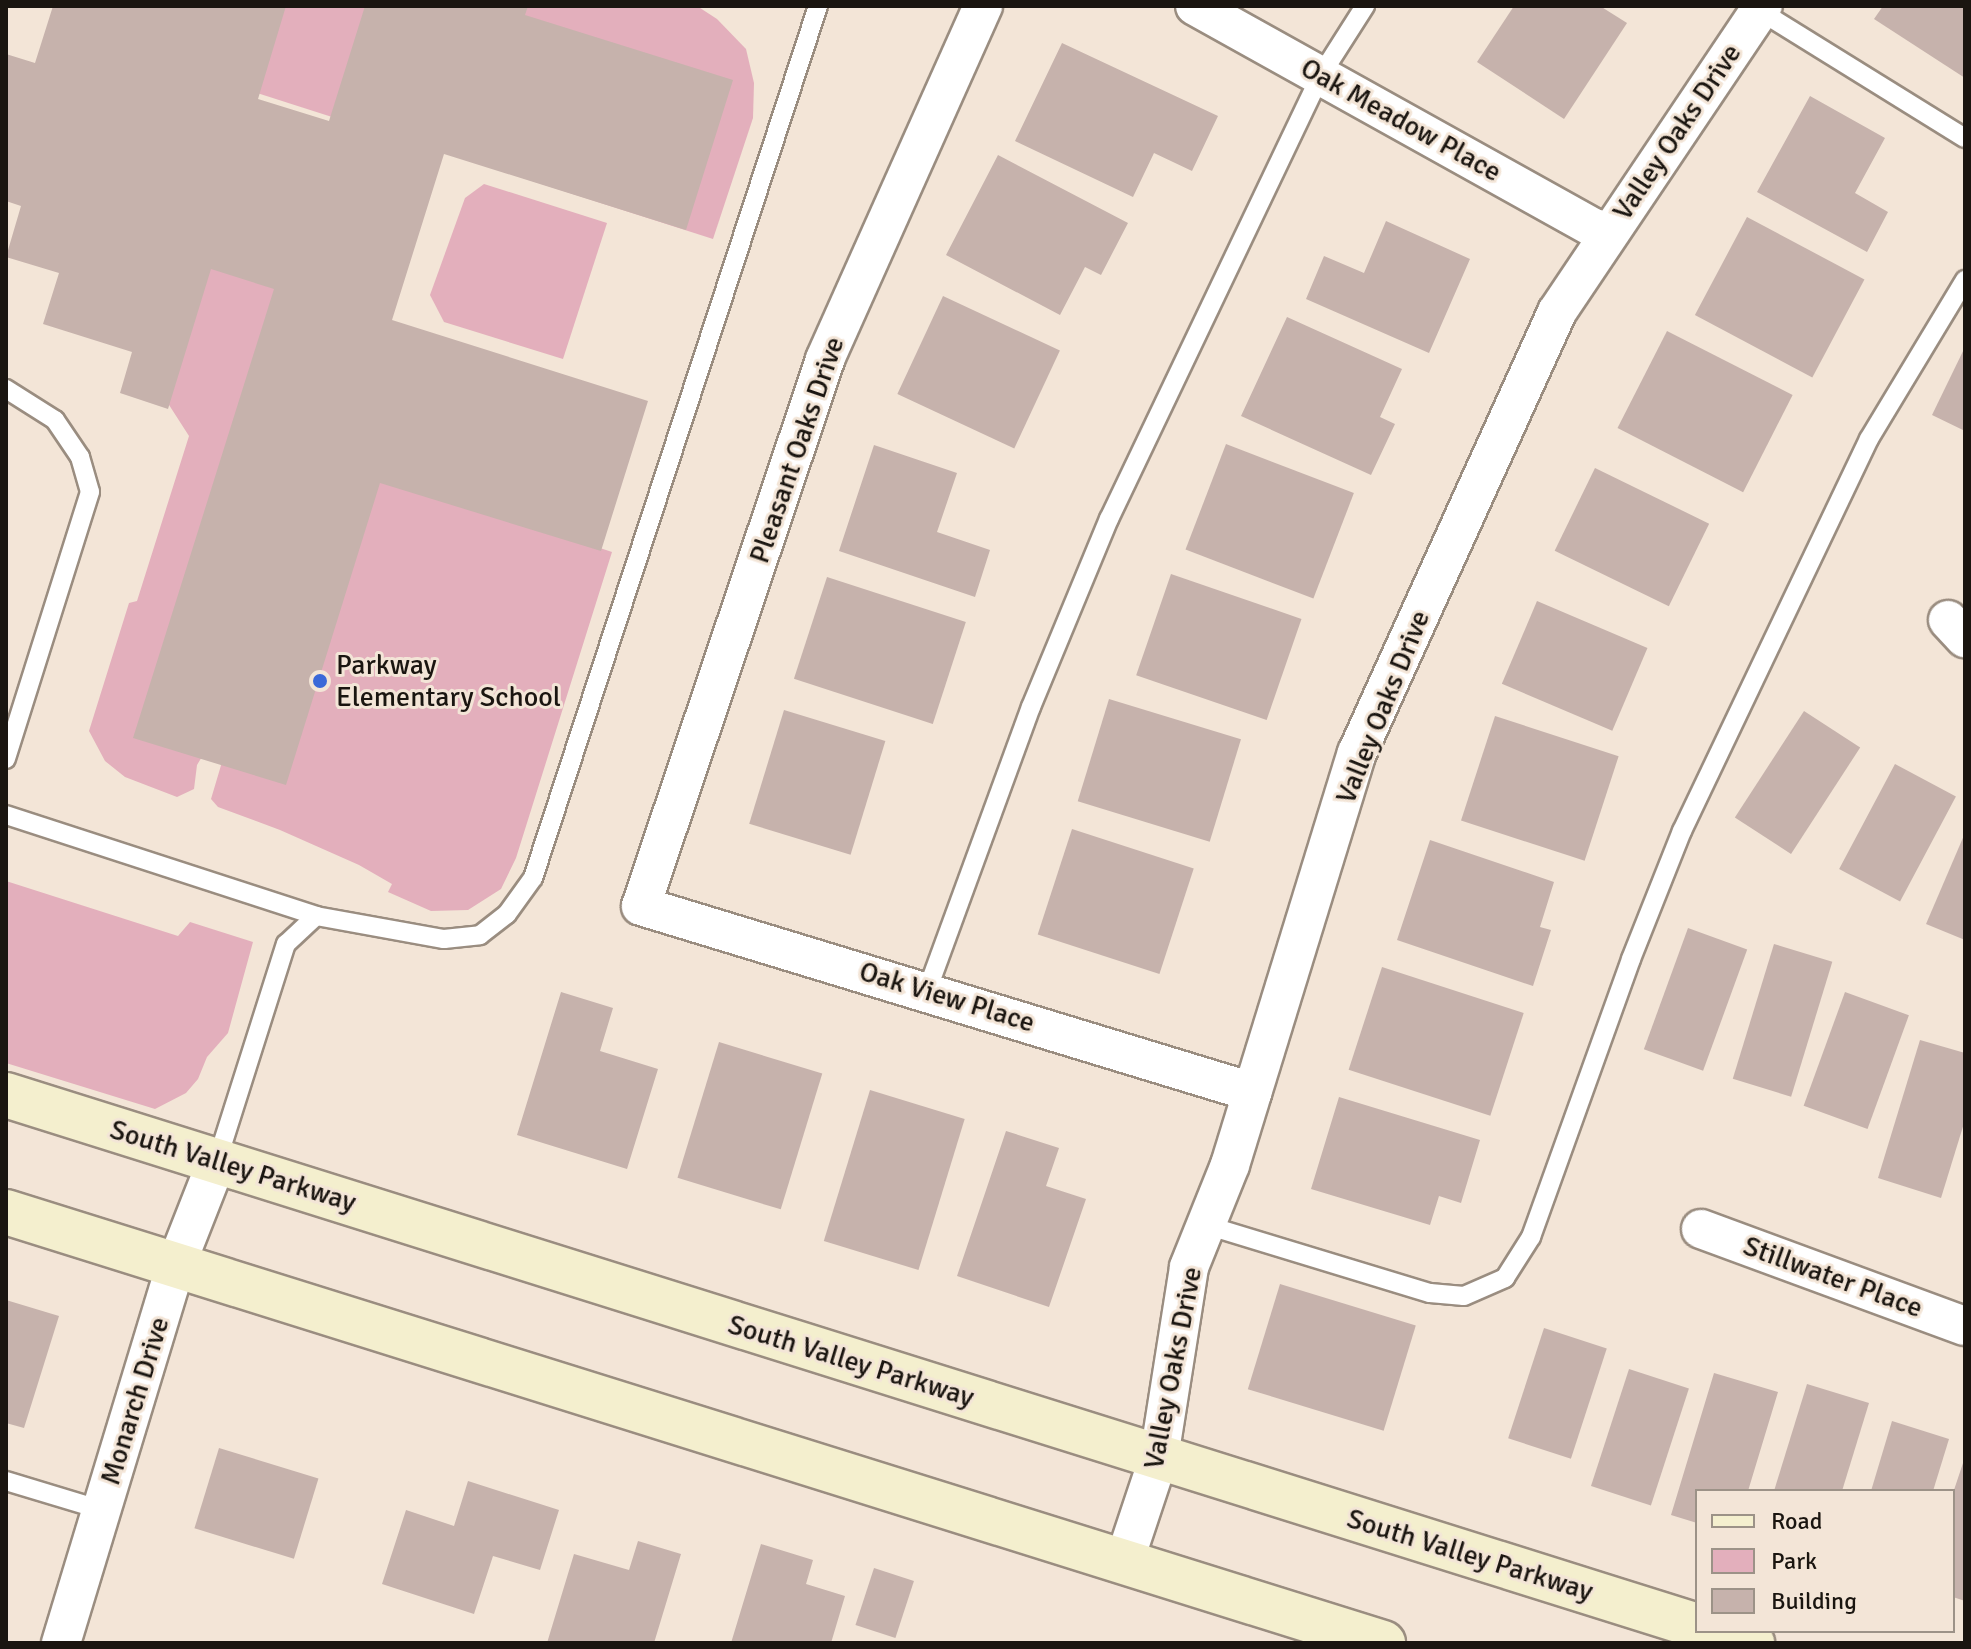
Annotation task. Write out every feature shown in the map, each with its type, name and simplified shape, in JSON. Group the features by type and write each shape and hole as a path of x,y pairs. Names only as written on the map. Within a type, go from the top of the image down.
{"main road":[{"name":"South Valley Parkway","path":"6,1095 1695,1625"},
{"path":"6,1212 1383,1643"},
{"path":"1720,1633 1752,1643"}],"street":[{"name":"Pleasant Oaks Drive","path":"641,906 825,360 983,6"},
{"name":"Oak Meadow Place","path":"1195,6 1594,228 1608,232"},
{"name":"Valley Oaks Drive","path":"1124,1562 1159,1457 1189,1267 1230,1165 1357,753 1557,312 1761,8"},
{"name":"Oak View Place","path":"641,906 1252,1092"},
{"name":"Monarch Drive","path":"61,1643 176,1265 217,1161"},
{"name":"Stillwater Place","path":"1701,1229 1965,1326"}],"lane":[{"path":"6,815 316,916 444,939 480,935 507,914 533,878 818,6"},
{"path":"927,991 1031,707 1109,519 1321,75 1365,6"},
{"path":"1761,8 1965,138"},
{"path":"1206,1225 1430,1293 1464,1296 1505,1278 1531,1237 1631,959 1682,831 1869,439 1965,280"},
{"path":"6,389 55,420 80,457 90,492 6,759"},
{"path":"217,1161 286,944 316,916"},
{"path":"6,1481 102,1510"}],"green space":[{"path":"282,6 697,6 717,19 746,49 754,83 753,118 713,239 251,91"},
{"path":"484,184 607,223 563,359 444,322 430,295 465,198"},
{"path":"203,261 283,286 377,474 612,552 516,858 501,889 468,910 431,911 388,892 392,884 359,865 218,807 211,799 222,762 203,755 197,765 194,789 177,797 125,777 105,761 89,731 129,603 137,601 189,436 162,394"},
{"path":"6,881 178,936 190,922 253,942 228,1033 207,1057 198,1079 186,1093 155,1109 6,1063"}],"building":[{"path":"53,6 286,6 258,99 329,121 365,6 528,6 525,15 733,80 686,230 444,154 392,320 648,401 601,551 380,483 286,785 133,738 274,289 211,269 168,409 120,393 132,352 43,324 59,273 6,257 21,206 6,201 6,54 35,63"},
{"path":"1514,6 1600,6 1627,23 1564,119 1477,62"},
{"path":"1883,6 1965,6 1965,78 1874,19"},
{"path":"1062,43 1218,116 1192,171 1154,153 1133,197 1015,141"},
{"path":"1810,96 1885,138 1855,193 1888,212 1867,252 1757,192"},
{"path":"998,155 1128,223 1101,275 1085,267 1060,315 946,255"},
{"path":"1747,217 1864,279 1812,377 1695,315"},
{"path":"1386,221 1470,259 1429,353 1306,299 1324,256 1364,273"},
{"path":"943,296 1060,351 1014,448 897,394"},
{"path":"1287,317 1402,369 1380,417 1395,424 1371,475 1241,416"},
{"path":"1667,331 1793,395 1743,492 1618,428"},
{"path":"1965,347 1965,431 1932,415"},
{"path":"1226,444 1354,493 1313,599 1186,549"},
{"path":"874,445 957,473 937,532 990,550 975,597 839,551"},
{"path":"1595,468 1709,524 1669,606 1555,551"},
{"path":"1171,574 1301,619 1267,720 1136,675"},
{"path":"827,577 966,622 933,724 794,679"},
{"path":"1537,601 1647,648 1612,731 1502,684"},
{"path":"1109,699 1241,739 1210,842 1078,801"},
{"path":"784,710 885,741 851,855 749,824"},
{"path":"1804,711 1860,747 1791,854 1735,818"},
{"path":"1495,716 1619,756 1585,861 1461,821"},
{"path":"1895,764 1956,796 1900,901 1839,869"},
{"path":"1072,829 1194,869 1159,974 1038,935"},
{"path":"1965,833 1965,940 1926,924"},
{"path":"1430,840 1554,882 1540,927 1551,930 1533,986 1397,940"},
{"path":"1688,928 1747,950 1703,1071 1644,1049"},
{"path":"1774,944 1832,962 1791,1097 1733,1079"},
{"path":"1382,967 1524,1013 1490,1116 1349,1070"},
{"path":"561,992 613,1008 600,1051 658,1069 627,1169 517,1135"},
{"path":"1845,992 1909,1015 1868,1129 1804,1106"},
{"path":"1920,1040 1965,1053 1965,1120 1941,1198 1878,1178"},
{"path":"719,1042 822,1074 781,1209 677,1178"},
{"path":"870,1090 965,1119 918,1270 824,1241"},
{"path":"1339,1097 1480,1140 1461,1203 1439,1196 1430,1225 1311,1189"},
{"path":"1006,1131 1059,1148 1046,1186 1086,1199 1049,1307 957,1276"},
{"path":"1280,1284 1416,1326 1384,1431 1248,1389"},
{"path":"6,1300 59,1316 24,1428 6,1423"},
{"path":"1544,1328 1607,1348 1571,1459 1508,1438"},
{"path":"1629,1369 1689,1388 1651,1505 1591,1486"},
{"path":"1714,1373 1778,1392 1749,1489 1695,1489 1695,1522 1671,1515"},
{"path":"1807,1384 1869,1403 1843,1489 1775,1489"},
{"path":"1892,1421 1949,1439 1934,1489 1872,1489"},
{"path":"219,1448 318,1478 294,1559 194,1528"},
{"path":"1965,1457 1965,1601 1955,1598 1954,1489"},
{"path":"468,1481 559,1510 540,1570 493,1556 474,1614 382,1584 406,1510 454,1526"},
{"path":"638,1541 681,1554 654,1643 547,1643 574,1554 629,1570"},
{"path":"761,1544 813,1560 806,1584 845,1596 831,1643 731,1643"},
{"path":"874,1568 914,1581 895,1638 855,1625"}],"place":[{"name":"Parkway Elementary School","path":"320,681"}]}
